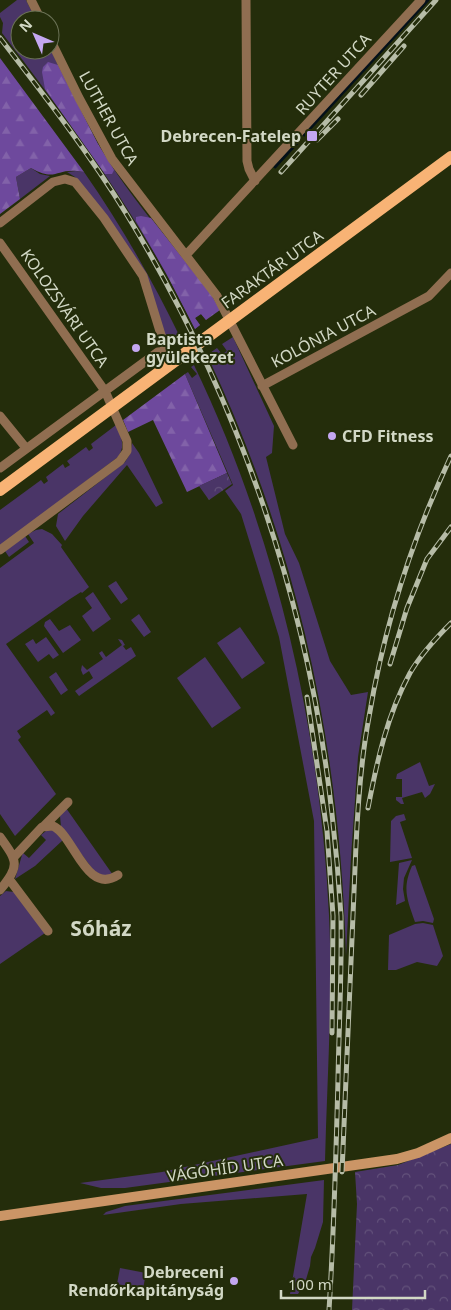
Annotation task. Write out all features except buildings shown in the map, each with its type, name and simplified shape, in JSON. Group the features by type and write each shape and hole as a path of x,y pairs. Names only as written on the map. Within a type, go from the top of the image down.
{"main road":[{"name":"FARAKTÁR UTCA","path":"0,490 451,157"},
{"name":"VÁGÓHÍD UTCA","path":"0,1216 397,1159 418,1153 451,1138"}],"street":[{"path":"246,0 247,161 255,181"},
{"name":"RUYTER UTCA","path":"186,255 420,0"},
{"name":"LUTHER UTCA","path":"60,59 108,154 218,296 262,386"},
{"path":"0,223 53,182 65,179 75,182 104,218 143,276 166,351 158,352 0,468"},
{"name":"KOLOZSVÁRI UTCA","path":"0,243 105,391"},
{"name":"KOLÓNIA UTCA","path":"292,445 262,386 430,296 451,273"},
{"path":"0,550 124,457 127,448 126,437 105,391"},
{"path":"0,416 26,448"},
{"path":"14,857 68,802"},
{"path":"42,827 52,826 58,829 93,875 106,880 118,875"},
{"path":"0,837 14,857 14,868 9,879 0,890"},
{"path":"9,879 48,931"}],"green space":[{"path":"17,0 26,0 31,10 10,10 10,44 2,33 3,23 0,13"},
{"path":"0,58 84,172 70,171 51,175 31,168 16,177 20,199 0,214"},
{"path":"22,60 56,60 84,119 108,160 145,211 211,294 206,320 201,314 195,318 200,325 195,329 175,289 130,213"},
{"path":"48,62 58,65 98,144 114,170 112,174 105,174 45,89 42,72 43,67"},
{"path":"31,168 40,174 50,176 20,199 16,177"},
{"path":"67,172 84,172 136,254 181,339 175,343 170,336 166,339 146,274 106,216 75,177"},
{"path":"136,217 151,218 211,294 220,310 206,320 201,314 195,318 200,325 195,329 136,221"},
{"path":"233,337 274,426 272,453 266,457 285,534 299,563 330,661 351,695 368,692 358,757 346,956 342,877 335,800 308,648 289,574 266,500 239,427 207,355 217,348 222,354 227,351 222,344"},
{"path":"194,365 223,430 248,496 270,564 289,633 316,773 324,844 330,946 325,1161 125,1188 101,1188 80,1183 162,1172 318,1138 314,821 279,637 241,514 225,491 233,485 185,374 188,372 192,378 197,374 191,367"},
{"path":"185,374 227,473 187,492 153,420 128,432 123,420"},
{"path":"116,425 122,445 118,457 0,546 0,510 41,480 44,484 48,481 46,477 63,464 65,468 70,465 67,461 86,447 89,451 93,448 91,444"},
{"path":"132,443 139,453 163,503 156,507 127,465 83,516 65,541 56,526 58,514 125,462 130,454"},
{"path":"227,473 232,484 209,500 199,486"},
{"path":"42,529 52,534 62,545 61,547 89,587 6,644 55,713 51,716 47,710 17,731 21,737 18,740 56,794 15,836 0,814 0,568 34,543 28,534"},
{"path":"25,536 29,542 9,557 5,551"},
{"path":"116,581 128,599 121,604 108,586"},
{"path":"93,592 111,619 93,632 82,616 92,608 85,598"},
{"path":"139,614 151,632 144,637 131,620"},
{"path":"50,619 59,631 70,625 81,640 63,653 44,626 45,622"},
{"path":"240,627 265,663 242,679 217,643"},
{"path":"46,637 59,655 53,659 49,654 38,662 25,644 33,639 36,644"},
{"path":"118,639 122,640 126,650 131,647 136,656 79,696 75,691 93,678 89,671 83,675 82,665 87,670 103,659 99,653 102,651 106,657 122,645"},
{"path":"205,657 241,708 212,728 177,678"},
{"path":"56,672 68,690 61,695 49,677"},
{"path":"420,762 429,786 435,784 430,794 425,798 422,792 402,798 404,804 401,804 396,800 396,797 402,797 402,779 396,779 397,774"},
{"path":"66,808 113,875 104,876 94,871 61,827 60,816"},
{"path":"404,814 406,820 400,822 412,858 390,862 391,821 396,816"},
{"path":"53,830 63,840 35,866 15,879 23,853 29,858 46,840 41,835 46,831"},
{"path":"412,860 404,878 405,901 396,905 399,863"},
{"path":"415,865 434,919 433,923 415,922 410,907 406,888 412,866"},
{"path":"6,891 14,892 45,933 0,964 0,896"},
{"path":"415,924 433,925 443,956 437,966 417,962 396,970 388,970 389,935"},
{"path":"451,1144 451,1310 352,1310 357,1204 355,1172 398,1165"},
{"path":"324,1180 323,1222 311,1257 305,1283 298,1294 290,1294 307,1194 181,1204 103,1215 106,1212 125,1206"},
{"path":"120,1268 146,1273 143,1289 117,1284"}],"waterway":[{"path":"304,135 428,0"},
{"path":"275,167 298,142"}],"railway":[{"path":"281,172 436,0"},
{"path":"0,38 50,103 97,169 127,215 167,284 203,356 235,429 262,503 286,579 306,657 321,735 333,827 341,916 336,1166 329,1310"},
{"path":"361,95 404,46"},
{"path":"317,140 338,119"},
{"path":"342,1172 357,829 366,733 375,683 401,584 424,519 451,456"},
{"path":"390,664 407,608 427,559 451,527"},
{"path":"368,808 384,739 402,689 419,659 451,623"},
{"path":"307,697 327,831 333,916 332,1033"}],"place":[{"name":"Debrecen-Fatelep","path":"312,136"},
{"name":"Baptista gyülekezet","path":"136,348"},
{"name":"CFD Fitness","path":"332,436"},
{"name":"Debreceni Rendőrkapitányság","path":"234,1281"}],"district":[{"name":"Sóház","path":"101,929"}]}
